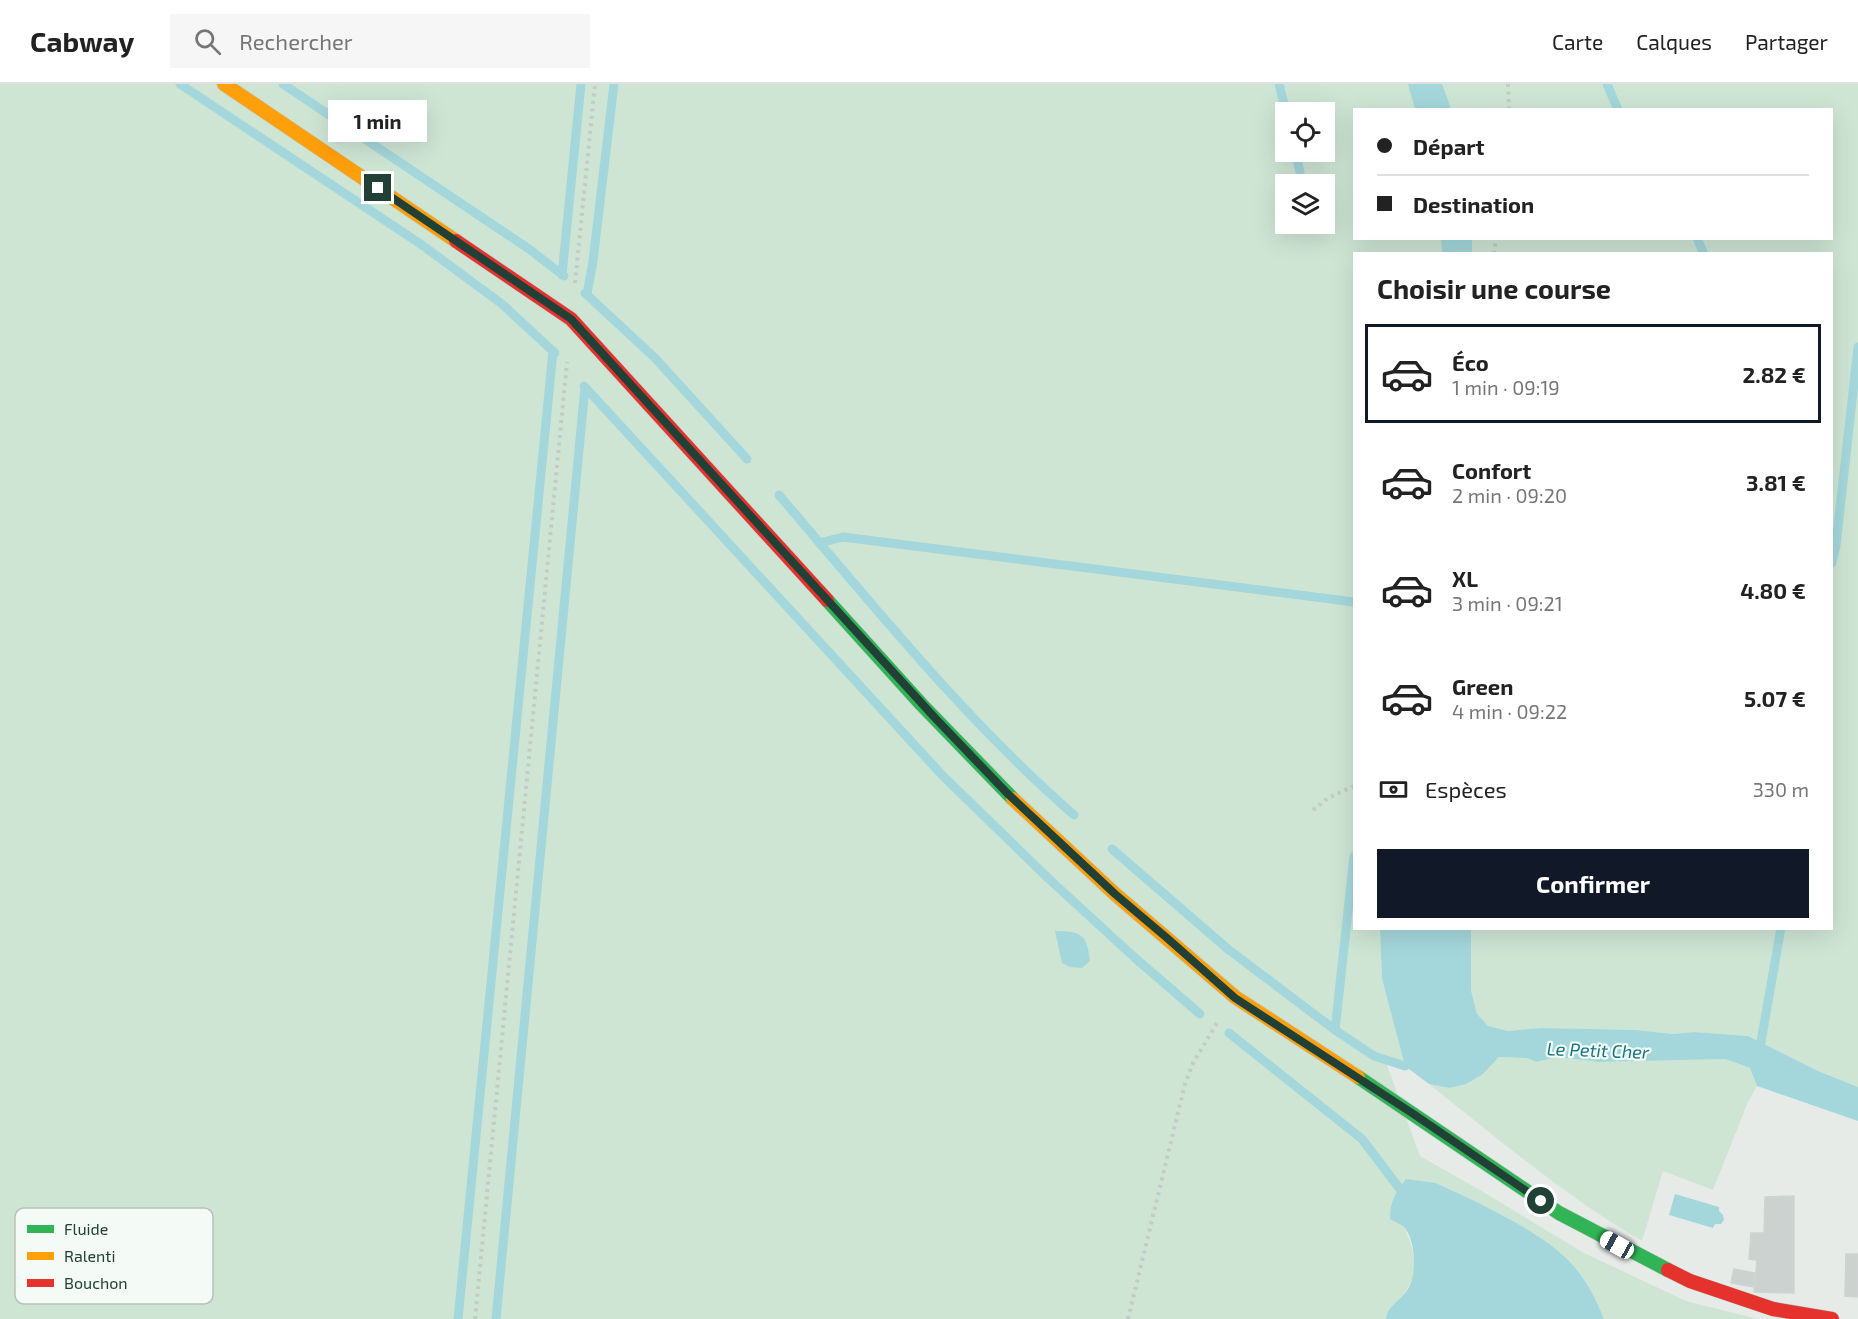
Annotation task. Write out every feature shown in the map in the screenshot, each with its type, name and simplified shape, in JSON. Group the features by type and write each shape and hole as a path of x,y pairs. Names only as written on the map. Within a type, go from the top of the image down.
{"street":[{"path":"224,84 571,319 921,704 1007,793 1115,894 1235,998 1420,1118 1569,1219 1690,1281 1773,1309 1832,1319"}],"path":[{"path":"475,1319 594,84"},
{"path":"1508,84 1509,108"},
{"path":"1313,810 1328,798 1353,786"},
{"path":"1128,1319 1185,1084 1203,1044 1235,998"}],"green space":[{"path":"0,84 1858,84 1858,1087 1818,1071 1748,1036 1694,1032 1673,1034 1636,1030 1541,1028 1507,1031 1488,1026 1477,1015 1471,990 1471,930 1833,930 1833,252 1353,252 1353,930 1380,930 1382,979 1405,1066 1383,1054 1420,1156 1584,1253 1686,1301 1758,1319 1604,1319 1581,1276 1559,1252 1508,1218 1436,1183 1404,1227 1413,1254 1413,1271 1408,1288 1386,1319 0,1319"},
{"path":"1499,1057 1527,1058 1536,1062 1558,1057 1599,1062 1725,1059 1750,1068 1757,1086 1748,1102 1713,1190 1663,1171 1642,1241 1559,1186 1429,1084 1449,1088 1483,1074"}],"water":[{"path":"1408,84 1442,84 1451,108 1415,108"},
{"path":"1441,240 1472,240 1472,252 1442,252"},
{"name":"Le Petit Cher","path":"1380,930 1471,930 1471,990 1477,1014 1488,1026 1508,1031 1541,1028 1636,1030 1673,1034 1694,1032 1748,1036 1818,1071 1858,1087 1858,1121 1757,1086 1750,1068 1725,1059 1599,1062 1558,1057 1536,1062 1527,1058 1499,1057 1483,1074 1466,1084 1449,1088 1429,1084 1405,1066 1382,979"},
{"path":"1055,931 1077,933 1081,936 1087,945 1090,961 1082,968 1070,967 1062,963"},
{"path":"1406,1179 1436,1183 1497,1212 1546,1242 1560,1252 1581,1276 1604,1319 1386,1319 1392,1307 1408,1289 1413,1275 1414,1257 1411,1239 1403,1226 1390,1219 1394,1198"},
{"path":"1675,1194 1719,1207 1724,1220 1721,1224 1715,1224 1713,1228 1669,1215"}],"building":[{"path":"1794,1196 1794,1293 1754,1292 1757,1260 1749,1259 1751,1233 1764,1233 1765,1197"},
{"path":"1846,1254 1858,1254 1858,1297 1845,1296"},
{"path":"1734,1269 1755,1273 1754,1287 1731,1283"}],"waterway":[{"path":"180,84 422,245 502,304 555,353"},
{"path":"283,84 529,249 564,276"},
{"path":"562,275 581,84"},
{"path":"587,294 614,84"},
{"path":"1279,84 1284,102"},
{"path":"1607,84 1617,108"},
{"path":"1298,162 1300,172"},
{"path":"1698,240 1703,252"},
{"path":"585,293 655,358 747,459"},
{"path":"1833,558 1858,347"},
{"path":"458,1319 553,351"},
{"path":"584,386 943,776 1049,879 1200,1014"},
{"path":"496,1319 585,387"},
{"path":"779,495 921,661 995,740 1074,815"},
{"path":"819,543 843,537 1353,602"},
{"path":"1112,849 1229,950 1335,1030 1374,1056 1405,1066 1415,1061"},
{"path":"1335,1030 1353,865"},
{"path":"1759,1053 1781,930"},
{"path":"1229,1033 1362,1139 1406,1197"}],"traffic: fast":[{"path":"827,600 921,704 1013,799"},
{"path":"1358,1077 1559,1213 1668,1270"}],"traffic: slow":[{"path":"224,84 456,241"},
{"path":"1013,799 1115,894 1235,997 1358,1077"}],"traffic: jam":[{"path":"456,241 571,319 827,600"},
{"path":"1668,1270 1690,1281 1773,1309 1832,1319"}],"route":[{"path":"378,188 571,319 936,719 1007,793 1115,894 1235,998 1486,1162 1541,1201"}]}
